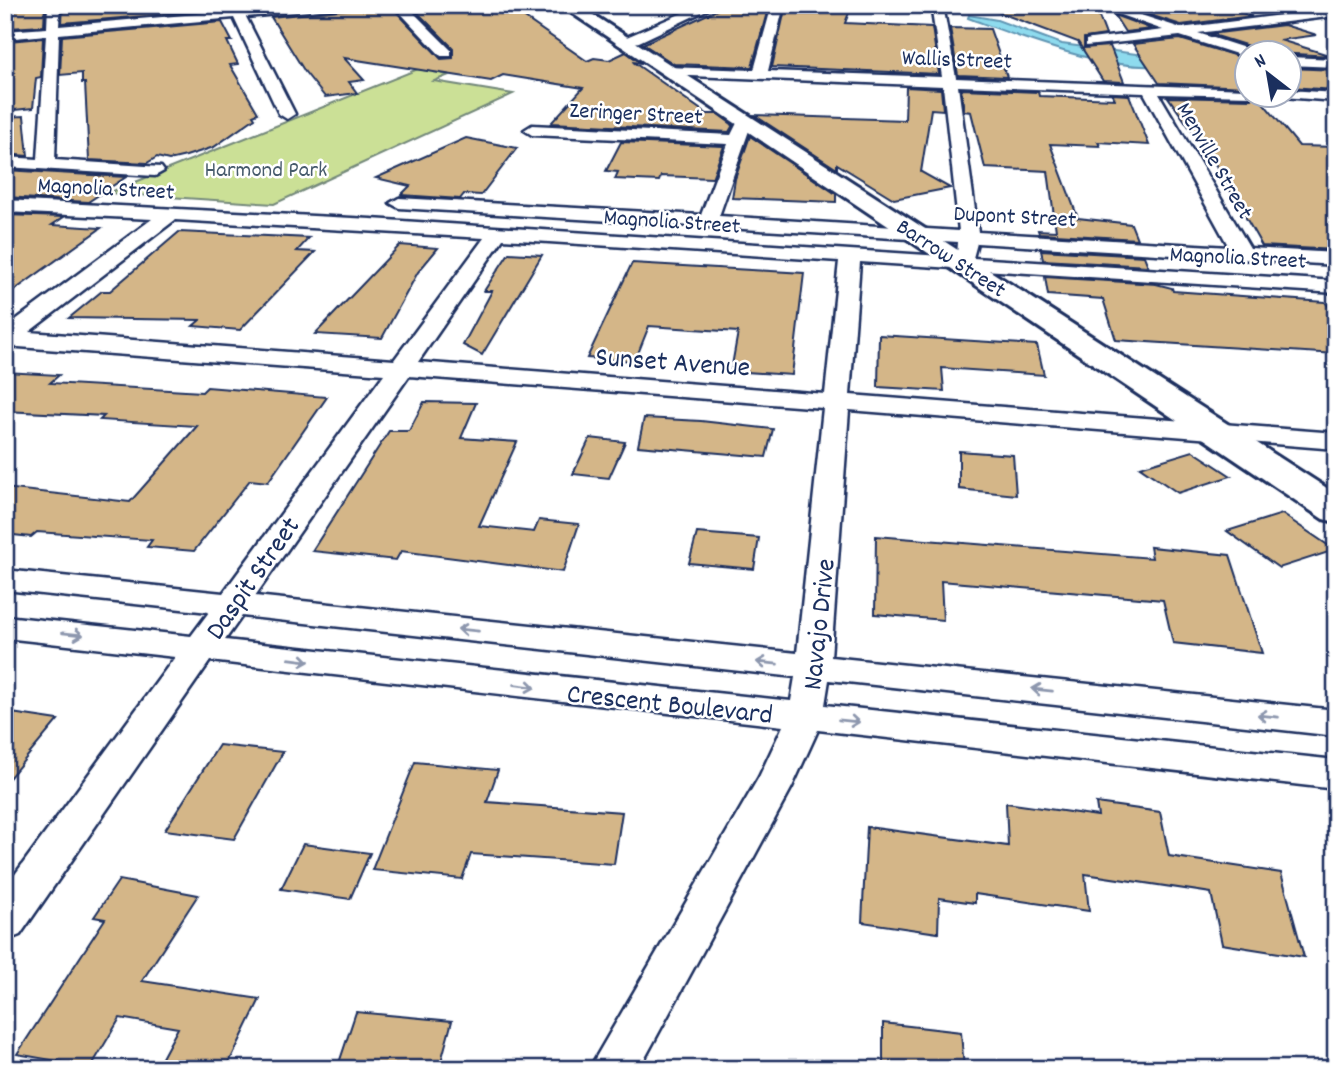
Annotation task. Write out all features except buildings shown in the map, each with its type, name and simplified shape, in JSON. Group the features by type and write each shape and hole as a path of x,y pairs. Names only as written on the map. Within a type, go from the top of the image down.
{"main road":[{"name":"Barrow Street","path":"566,5 666,71 741,131 917,233 1336,511"}],"street":[{"path":"46,164 54,5"},
{"path":"5,35 237,10 341,5"},
{"path":"400,5 446,53"},
{"path":"621,42 635,39 711,5"},
{"path":"760,73 778,7 761,5"},
{"path":"937,5 950,81 969,237 963,264"},
{"path":"1098,5 1232,48"},
{"path":"237,10 287,114"},
{"path":"1091,43 1336,12"},
{"path":"1302,62 1336,63"},
{"name":"Wallis Street","path":"666,71 1232,92"},
{"name":"Menville Street","path":"1149,89 1243,253"},
{"path":"1302,95 1336,97"},
{"name":"Zeringer Street","path":"532,130 741,131"},
{"path":"708,221 741,131"},
{"path":"5,162 155,171"},
{"name":"Dupont Street","path":"399,203 1336,259"},
{"name":"Magnolia Street","path":"5,206 498,233 1336,287"},
{"path":"6,338 170,215"},
{"name":"Daspit Street","path":"5,922 498,233"},
{"name":"Navajo Drive","path":"613,1069 796,745 814,668 850,256"},
{"name":"Sunset Avenue","path":"6,338 1336,441"},
{"name":"Crescent Boulevard","path":"5,580 1336,723"},
{"name":"Crescent Boulevard","path":"5,627 1336,775"}],"green space":[{"name":"Harmond Park","path":"418,69 449,75 434,81 513,94 274,204 108,193"}],"water":[{"path":"969,15 997,20 1062,44 1181,60 1160,66 1106,62 1045,45 968,18"}]}
